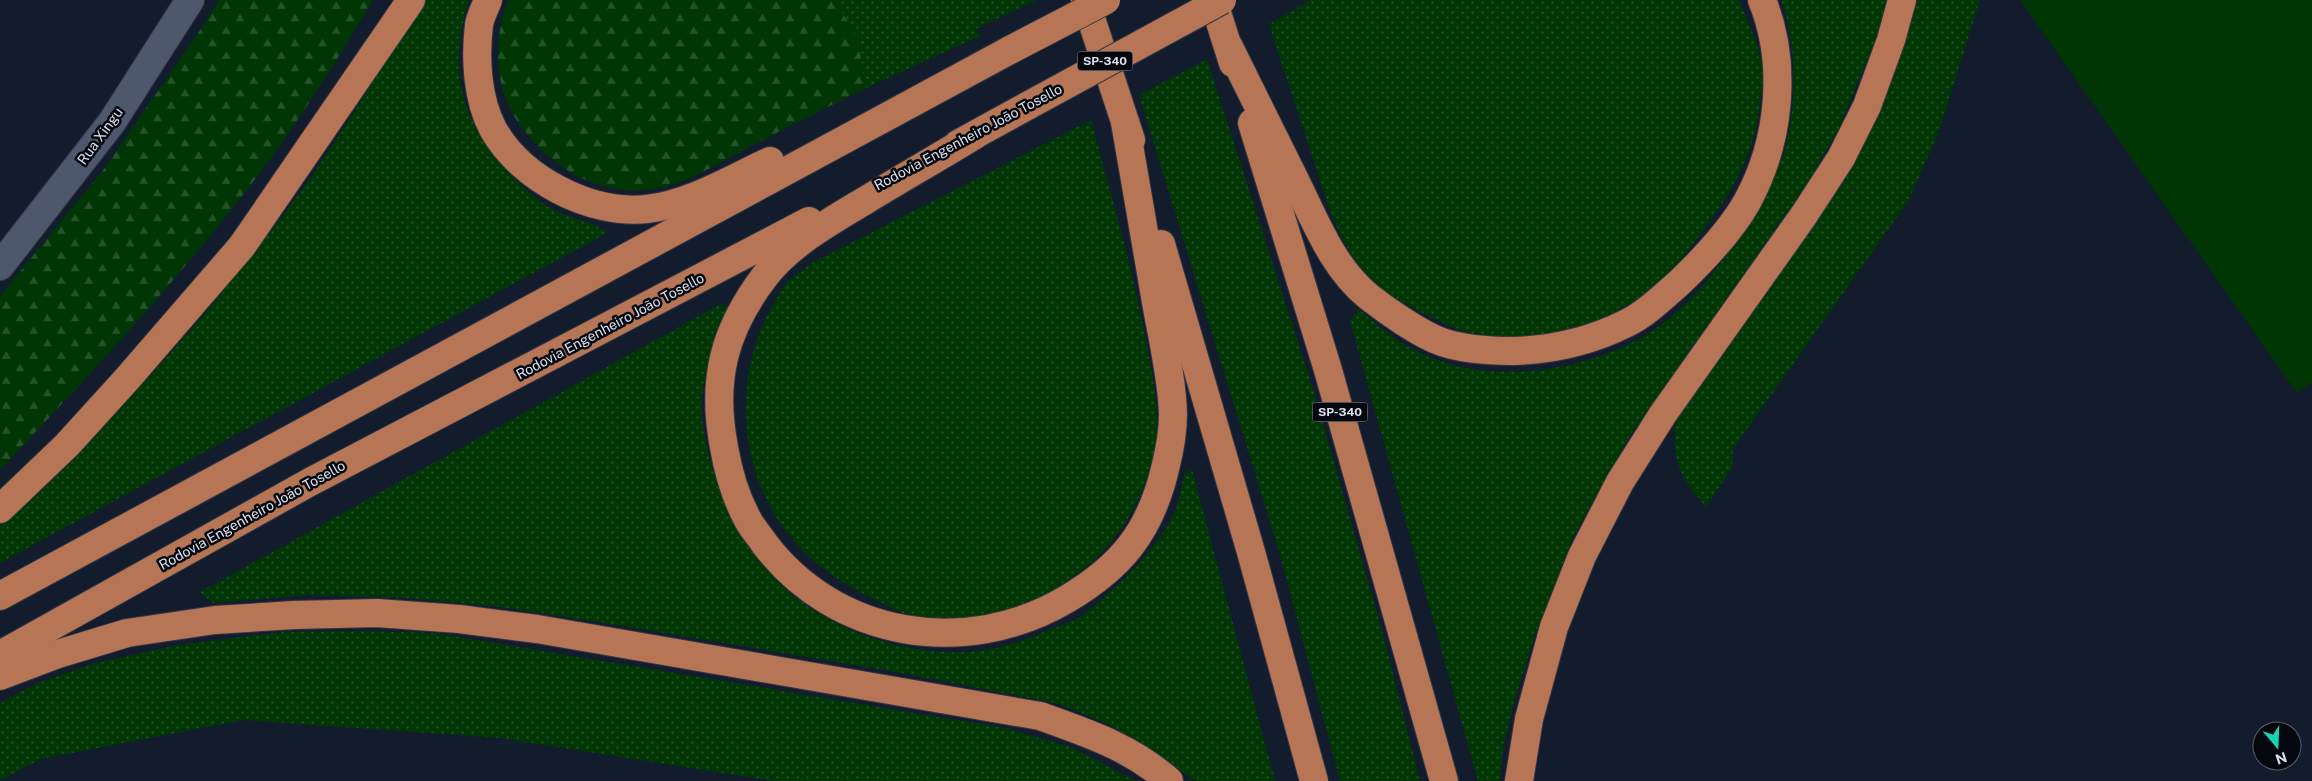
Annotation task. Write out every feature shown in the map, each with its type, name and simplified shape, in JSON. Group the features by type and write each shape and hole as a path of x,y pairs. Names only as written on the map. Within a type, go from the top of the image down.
{"highway":[{"path":"0,508 80,430 242,246 411,0"},
{"path":"488,0 479,23 478,56 481,94 493,128 513,156 543,180 574,198 608,208 647,209 688,198 968,73"},
{"name":"SP-340","path":"1085,0 1126,122 1251,552 1314,781"},
{"path":"0,596 1010,50 1106,0"},
{"name":"SP-340","path":"1214,0 1328,370 1444,781"},
{"name":"Rodovia Engenheiro João Tosello","path":"0,655 310,482 975,135 1222,0"},
{"path":"1228,46 1334,258 1368,296 1401,319 1442,342 1486,351 1538,350 1583,342 1630,323 1668,293 1705,258 1746,203 1767,158 1777,110 1777,63 1769,18 1762,0"},
{"path":"1519,781 1529,719 1552,636 1582,556 1620,482 1663,414 1804,214 1841,158 1867,106 1891,40 1902,0"},
{"path":"975,135 810,234 767,273 740,315 720,367 718,417 728,470 748,520 779,562 814,592 858,617 905,630 953,634 1003,626 1051,609 1092,584 1127,553 1151,514 1166,468 1173,415 1126,122"},
{"path":"0,676 58,654 127,633 214,620 294,615 377,613 458,619 537,629 1040,716 1101,738 1150,764 1170,781"}],"street":[{"name":"Rua Xingu","path":"0,266 112,122 190,0"}],"green space":[{"path":"219,0 373,0 306,108 251,185 204,244 147,310 0,470 0,296 104,169"},
{"path":"423,0 469,0 459,47 459,69 462,90 468,110 477,130 490,150 530,193 544,203 558,212 588,222 607,233 0,563 0,524 41,487 120,408 231,282 316,171"},
{"path":"508,0 842,0 840,9 859,39 864,89 685,180 662,187 639,190 617,189 595,184 575,175 556,163 539,147 513,115 501,83 498,50 503,16"},
{"path":"842,0 1036,0 976,29 980,36 864,89 859,39 840,9"},
{"path":"1311,0 1739,0 1757,45 1763,73 1758,119 1749,151 1727,196 1688,251 1666,276 1650,290 1630,303 1588,323 1543,335 1497,337 1461,331 1405,304 1391,296 1373,281 1360,267 1333,218 1269,24"},
{"path":"1781,0 1887,0 1874,43 1838,130 1808,182 1629,437 1573,537 1533,641 1514,702 1503,748 1500,781 1478,781 1350,321 1359,309 1391,336 1427,356 1455,366 1486,371 1518,372 1583,362 1641,338 1666,321 1691,299 1723,260 1764,196 1783,156 1791,119 1794,78 1787,17"},
{"path":"1918,0 1980,0 1939,131 1909,200 1733,449 1732,468 1706,507 1689,485 1679,466 1675,445 1676,417 1828,205 1859,157 1884,104"},
{"path":"2020,0 2312,0 2312,382 2297,393"},
{"path":"1207,59 1313,389 1383,634 1420,781 1340,781 1281,558 1139,95"},
{"path":"1091,120 1134,282 1153,381 1157,425 1155,446 1143,488 1134,508 1109,545 1078,573 1054,590 1037,599 1019,608 986,617 934,618 901,612 852,588 830,574 793,540 775,515 761,487 751,457 747,426 746,394 751,363 760,333 783,287 810,264"},
{"path":"721,304 731,309 706,375 702,410 705,438 717,482 727,507 758,557 787,590 819,613 842,626 867,636 919,649 971,652 1010,644 1077,619 1090,610 1124,579 1155,544 1164,532 1176,509 1184,474 1192,470 1275,781 1195,781 1150,748 1108,724 1059,704 907,674 500,607 408,598 309,595 213,603 200,592"},
{"path":"362,631 435,633 1005,728 1071,747 1136,781 773,781 500,738 243,720 41,759 0,780 0,703 38,683 92,664 178,645 283,632"}]}
